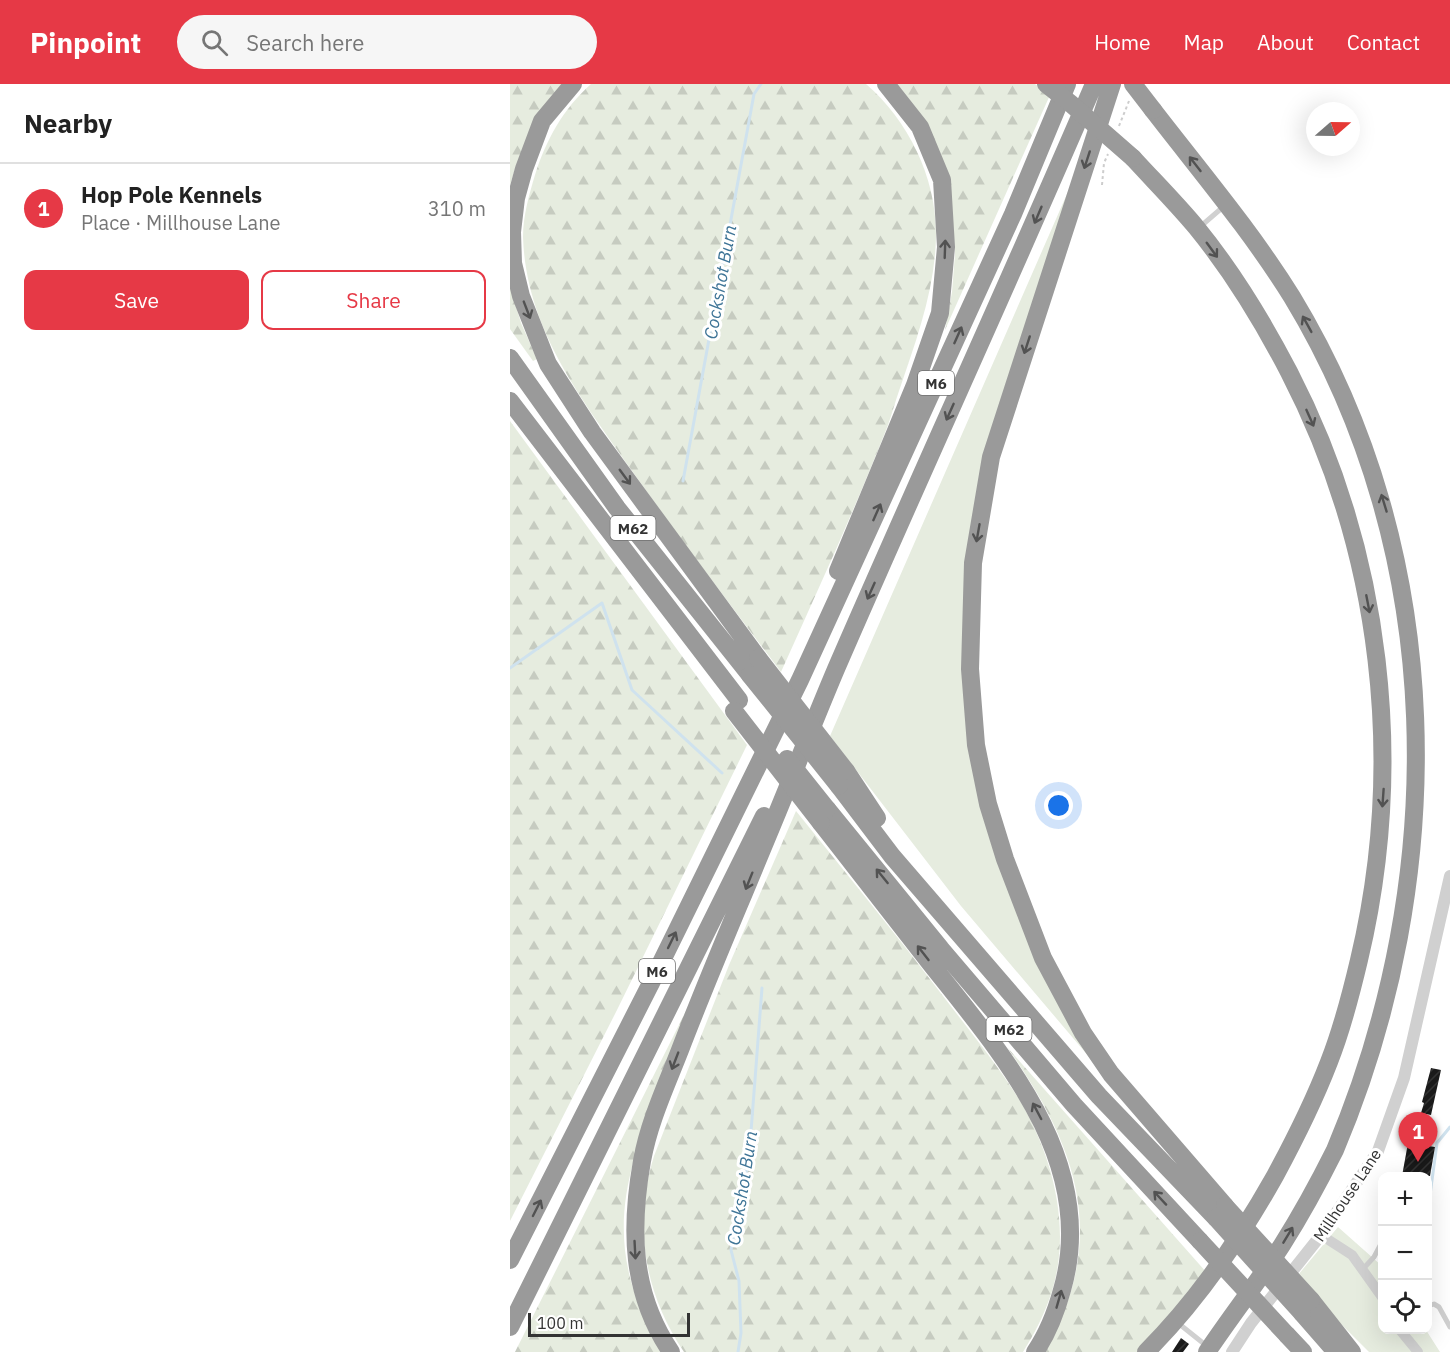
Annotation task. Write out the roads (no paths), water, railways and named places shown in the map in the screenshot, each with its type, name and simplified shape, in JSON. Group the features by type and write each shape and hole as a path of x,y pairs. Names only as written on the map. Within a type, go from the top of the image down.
{"highway":[{"path":"573,84 542,122 524,169 516,198 512,232 513,263 521,296 548,364 592,432 758,658 842,779"},
{"path":"800,680 841,561 915,386 940,313 946,247 942,180 920,128 886,84"},
{"path":"1046,84 1133,158 1197,229 1247,298 1290,373 1322,445 1344,507 1361,567 1378,656 1383,718 1384,776 1379,853 1370,914 1351,993 1330,1060 1297,1135 1261,1200 1211,1278 1146,1352"},
{"name":"M6","path":"510,1260 651,983 800,680 1013,214 1067,84"},
{"name":"M6","path":"510,1327 836,671 1094,84"},
{"path":"1112,84 992,457 973,563 970,669 976,745 988,804 1005,859 1043,958 1083,1033 1111,1074 1220,1212 1307,1307 1352,1352"},
{"path":"1133,84 1260,250 1302,315 1340,389 1372,464 1397,546 1413,628 1420,684 1424,755 1424,804 1420,850 1408,929 1389,1006 1356,1102 1336,1148 1282,1245 1208,1350"},
{"name":"M62","path":"510,358 617,508 750,675 842,779 937,906 1099,1096 1220,1212"},
{"name":"M62","path":"510,401 679,623 736,706 824,816 1074,1105 1303,1352"},
{"path":"671,1352 650,1313 635,1257 634,1227 643,1156 653,1119 694,1014 836,671"},
{"path":"824,816 992,1042 1025,1089 1045,1127 1060,1169 1069,1207 1070,1243 1066,1276 1054,1317 1035,1352"},
{"path":"1307,1307 1336,1352"}],"street":[{"name":"Millhouse Lane","path":"1232,1352 1251,1323 1321,1235 1378,1151 1404,1078 1450,876"},
{"path":"1321,1235 1352,1255 1378,1290"},
{"path":"1404,1334 1418,1352"}],"lane":[{"path":"1197,229 1226,205"},
{"path":"1363,1269 1378,1250"},
{"path":"1432,1305 1439,1306 1450,1328"},
{"path":"1175,1321 1208,1350"}],"waterway":[{"name":"Cockshot Burn","path":"683,481 754,94 761,84"},
{"name":"Cockshot Burn","path":"510,668 602,603 632,690 722,773"},
{"name":"Cockshot Burn","path":"738,1352 741,1333 739,1281 731,1250 749,1158 762,988"},
{"path":"1432,1180 1437,1143 1450,1127"}],"place":[{"name":"Hop Pole Kennels","path":"1418,1162"}]}
